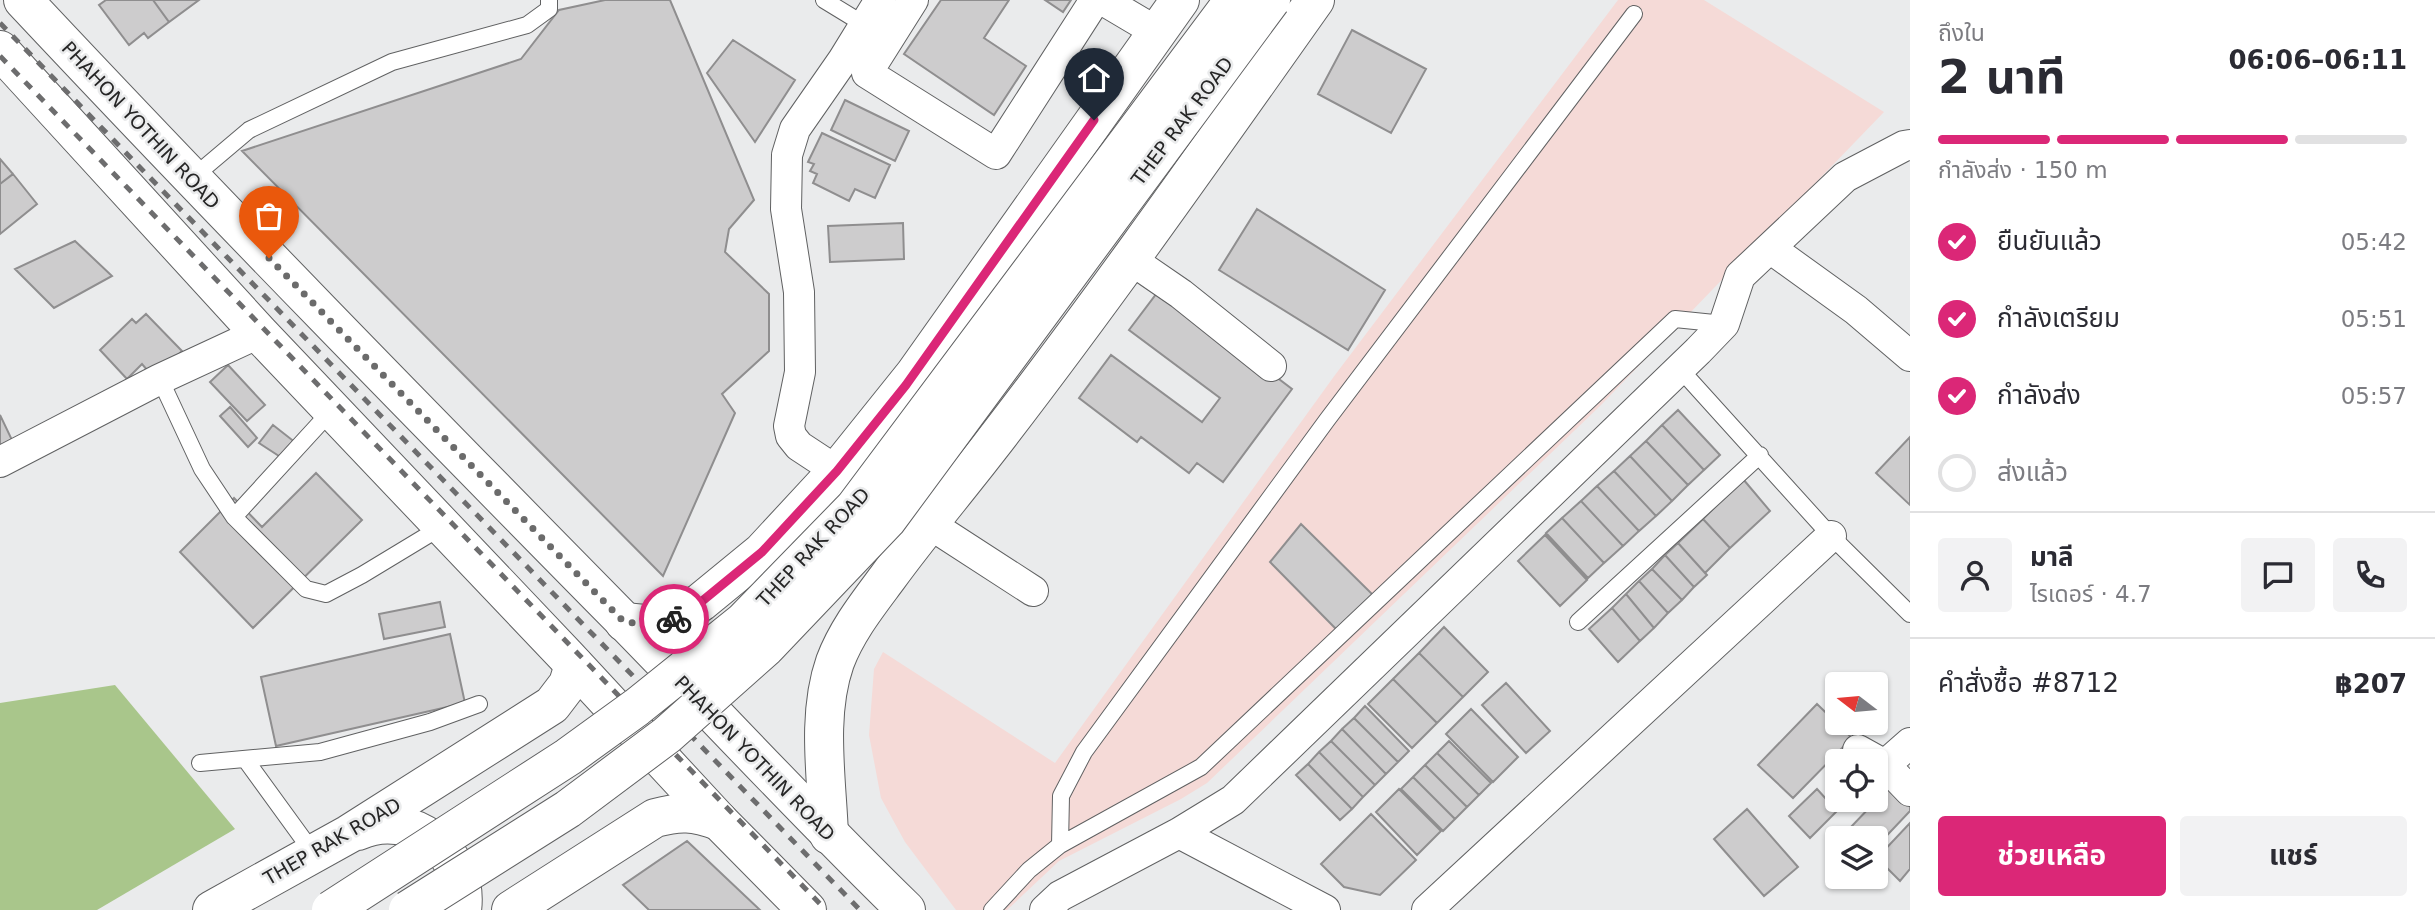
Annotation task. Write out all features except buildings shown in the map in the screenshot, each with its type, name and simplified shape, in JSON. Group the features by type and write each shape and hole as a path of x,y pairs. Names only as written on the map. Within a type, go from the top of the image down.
{"main road":[{"name":"PHAHON YOTHIN ROAD","path":"23,0 191,179 829,835 906,910"},
{"name":"THEP RAK ROAD","path":"624,622 655,625 678,618 694,607 762,552 837,471 906,385 1180,0"},
{"name":"THEP RAK ROAD","path":"331,910 568,757 638,708 744,621 855,506 1234,0"},
{"name":"THEP RAK ROAD","path":"408,910 568,808 667,735 766,647 878,529 1271,0"},
{"name":"THEP RAK ROAD","path":"829,835 826,706 835,663 856,620 1130,259 1315,0"},
{"path":"0,50 259,333 574,664 719,821 807,910"},
{"path":"906,385 897,414 900,431 912,450 922,459 941,466 958,466 975,460 988,449"},
{"name":"THEP RAK ROAD","path":"212,910 349,834 552,705 568,684 574,664"},
{"path":"511,910 654,818 676,812 698,813 719,821"},
{"path":"349,834 382,824 408,827 431,837 447,853 456,868 463,891 462,910"}],"street":[{"path":"913,0 867,74 996,154 1095,0"},
{"path":"1103,0 1157,32"},
{"path":"837,471 799,446 791,436 789,426 800,372 799,292 786,209 787,155 795,129 873,12"},
{"path":"1045,910 1060,896 1179,833 1233,800 1724,324 1740,276 1844,177 1910,145"},
{"path":"1770,248 1856,310 1910,356"},
{"path":"1130,259 1181,294 1271,366"},
{"path":"0,462 160,379 259,333"},
{"path":"928,523 1033,591"},
{"path":"1427,910 1831,536"},
{"path":"1888,762 1910,743"},
{"path":"1888,768 1910,791"},
{"path":"1179,833 1325,910"}],"lane":[{"path":"191,179 249,130 391,62 527,25 549,9 549,0"},
{"path":"824,0 873,12"},
{"path":"1060,845 1061,796 1084,752 1327,420 1634,14"},
{"path":"992,910 1029,870 1060,845 1201,767 1675,319 1724,324"},
{"path":"1680,369 1831,536 1910,614"},
{"path":"160,379 202,468 234,517 306,589 326,594 443,526"},
{"path":"234,517 332,410"},
{"path":"1578,622 1760,455"},
{"path":"200,762 320,752 430,722 479,704"},
{"path":"245,758 314,854"}],"shaded area":[{"path":"1618,0 1704,0 1884,112 1600,406 1207,783 1059,861 1007,910 956,910 905,842 881,798 869,735 874,669 883,652 1055,763 1335,375"}],"green space":[{"path":"115,685 235,829 97,910 0,910 0,703"}],"railway":[{"path":"0,23 860,910"},
{"path":"0,56 826,910"}],"way so far":[{"path":"269,258 624,622 655,625 674,619"}],"route":[{"path":"674,619 701,602 762,552 837,471 906,385 1094,120"}]}
